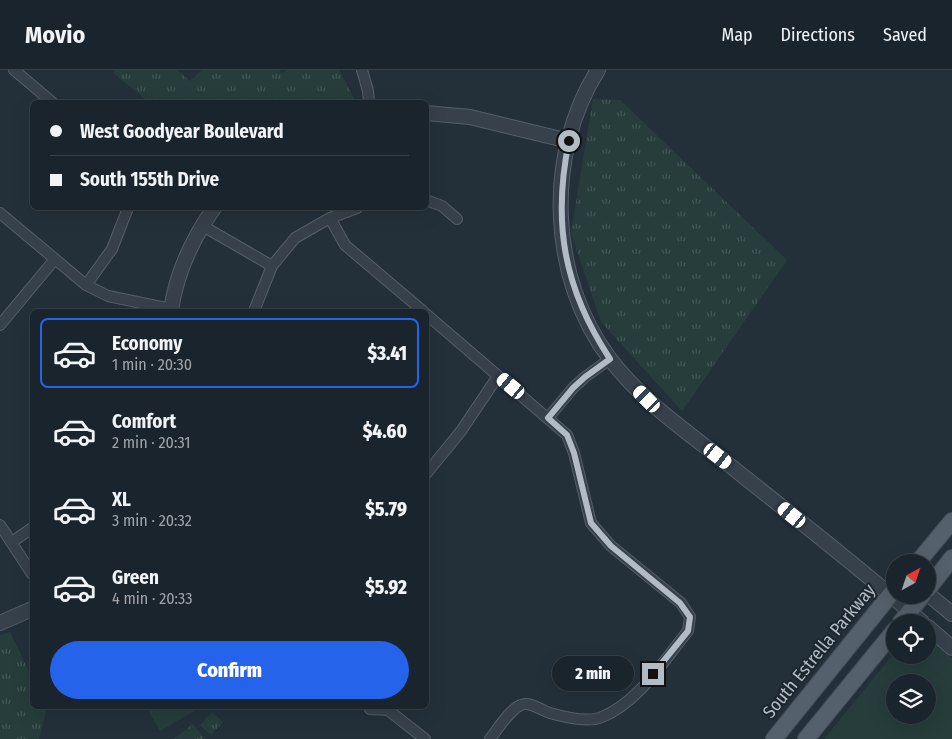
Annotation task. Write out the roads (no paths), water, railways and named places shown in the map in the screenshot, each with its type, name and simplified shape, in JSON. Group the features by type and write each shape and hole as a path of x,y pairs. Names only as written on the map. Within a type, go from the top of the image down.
{"main road":[{"path":"925,554 952,521"},
{"path":"936,579 952,558"},
{"name":"South Estrella Parkway","path":"774,739 886,602"},
{"path":"806,739 886,641"}],"street":[{"path":"14,70 50,100"},
{"path":"362,70 369,100"},
{"path":"598,70 580,103 569,141 561,194 564,246 576,295 593,332 610,359 636,388 669,418 886,588"},
{"path":"429,113 470,117 569,141"},
{"path":"429,201 442,206 457,219"},
{"path":"86,285 112,249 127,210"},
{"path":"171,309 180,273 202,225 213,210"},
{"path":"255,309 272,266 295,238 330,218 352,210"},
{"path":"0,213 86,285 108,296 166,309"},
{"path":"330,218 345,245 420,309"},
{"path":"202,225 272,266"},
{"path":"0,325 55,259"},
{"path":"429,317 567,435 574,453 591,523 611,546 680,603 690,617 688,631 635,696 621,707 601,718 574,719 528,704 520,705 490,739"},
{"path":"548,418 573,388 610,359"},
{"path":"429,470 460,431 498,376"},
{"path":"0,525 30,571"},
{"path":"12,542 30,529"},
{"path":"936,601 952,614"},
{"path":"0,623 30,610"},
{"path":"936,635 952,648"},
{"path":"370,709 388,710 424,739"}]}
